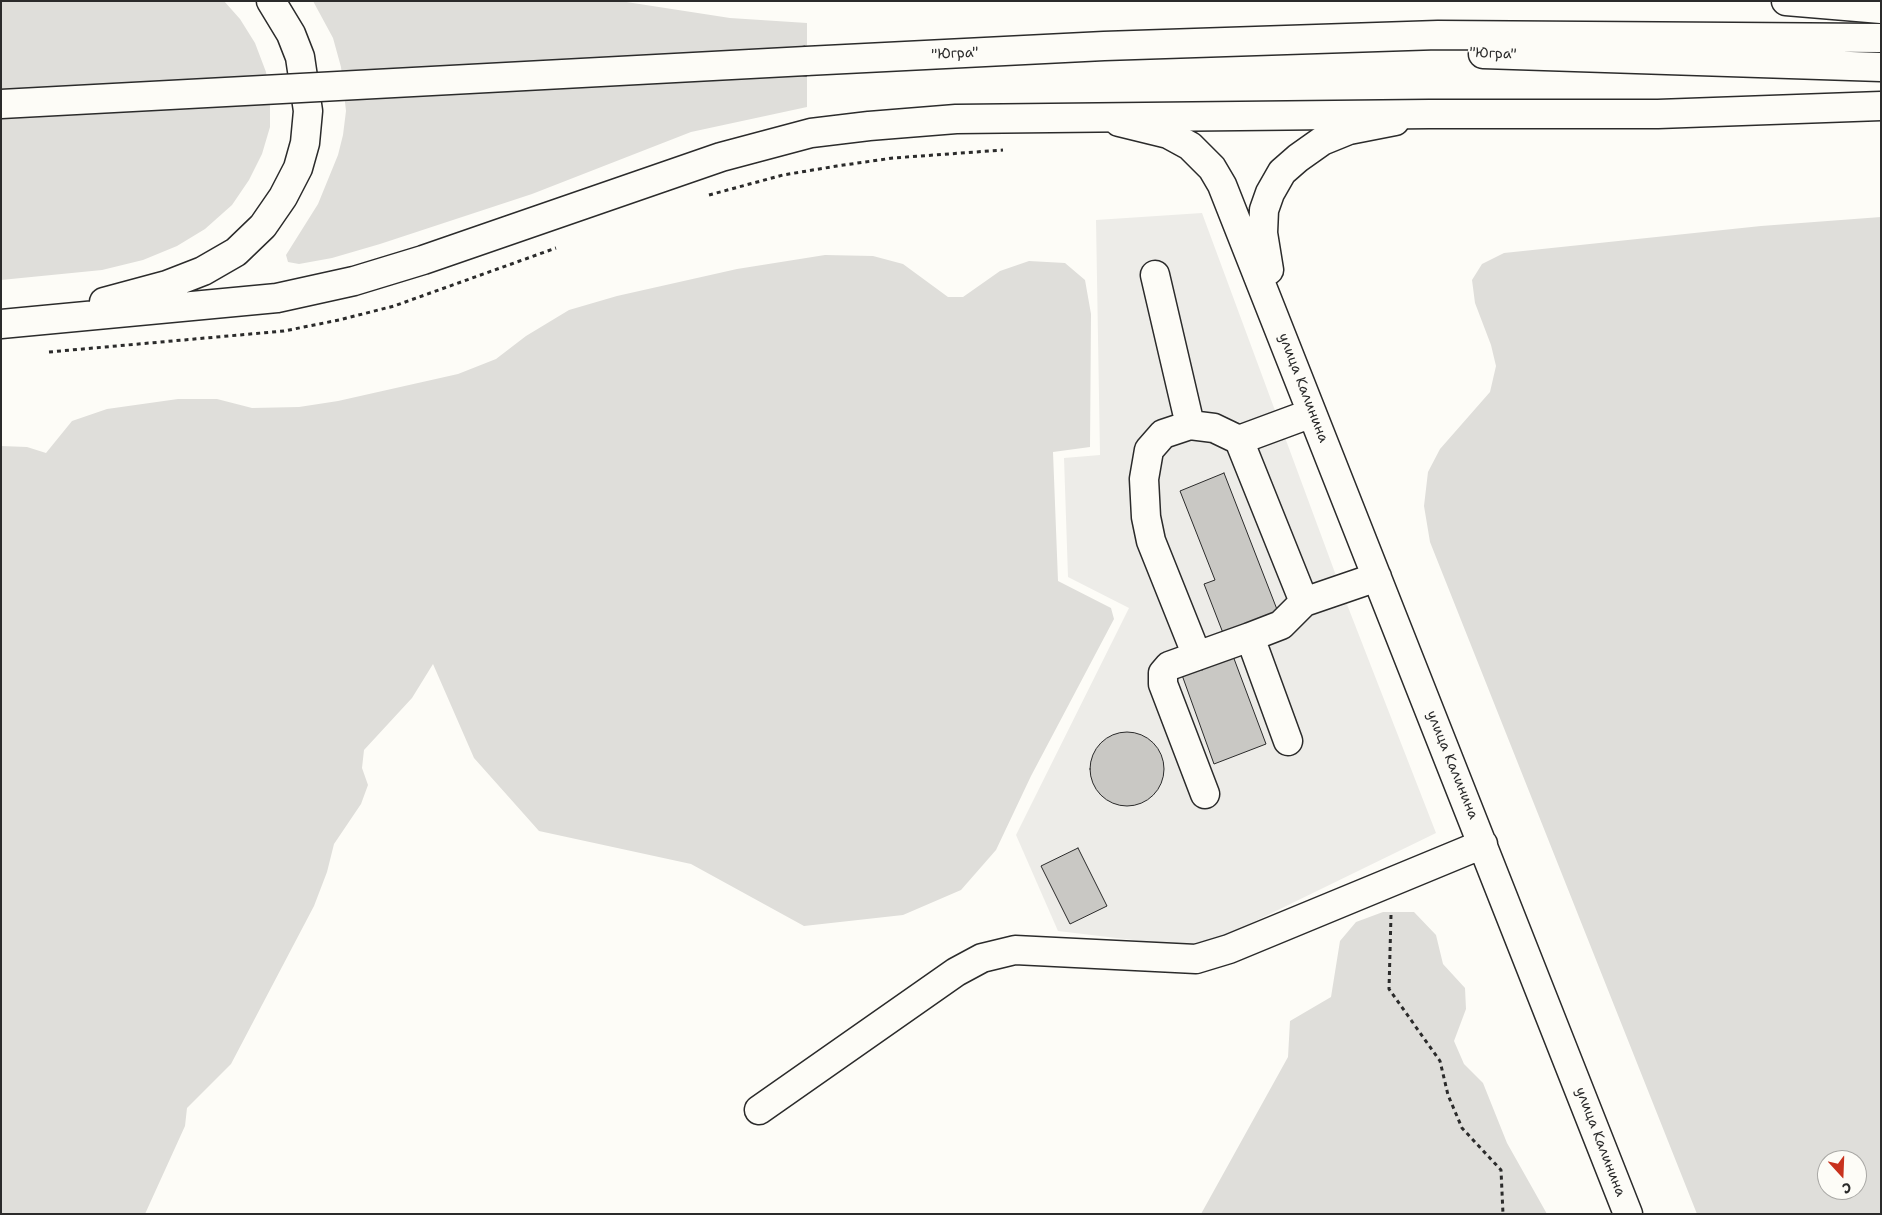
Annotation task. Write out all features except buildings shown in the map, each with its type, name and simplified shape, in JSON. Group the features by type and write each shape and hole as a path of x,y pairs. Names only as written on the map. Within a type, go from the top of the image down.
{"main road":[{"path":"8,323 127,296 203,271 236,252 263,226 284,197 298,168 306,143 308,111 300,57 291,34 271,1"},
{"path":"1786,1 1881,9"},
{"name":"\"Югра\"","path":"1,104 1104,46 1438,35 1881,38"},
{"name":"\"Югра\"","path":"1104,46 1409,52 1881,67"},
{"path":"8,323 277,298 354,281 423,260 712,160 811,133 869,126 956,119 1098,116 1658,114 1881,106"},
{"path":"1276,316 1263,232 1264,210 1270,193 1282,172 1322,141 1349,130 1429,114"},
{"path":"1098,116 1168,134 1190,146 1212,168 1233,208 1276,316"},
{"path":"1156,275 1190,425"},
{"name":"улица Калинина","path":"1276,316 1312,413 1628,1214"},
{"path":"1239,440 1312,413"},
{"path":"1197,656 1151,540 1146,517 1144,479 1149,450 1163,434 1190,425 1214,428 1239,440 1304,602"},
{"path":"1205,794 1163,684 1163,674 1170,666 1281,625 1304,602 1377,576"},
{"path":"1250,637 1288,741"},
{"path":"759,1110 956,972 982,958 1015,950 1196,959 1229,949 1483,844"}],"path":[{"path":"700,198 783,175 837,166 944,153 1011,150"},
{"path":"41,352 275,332 339,320 394,306 558,247"},
{"path":"1391,912 1389,989 1440,1061 1448,1095 1462,1128 1502,1170 1503,1214"}],"shaded area":[{"path":"1,1 224,1 240,19 255,43 266,72 270,98 270,127 262,154 249,180 232,205 205,229 177,246 143,260 102,270 1,280"},
{"path":"313,1 620,1 730,18 807,23 807,107 691,132 532,194 380,244 332,258 299,264 288,262 286,255 318,204 338,155 346,111 341,67 333,38"},
{"path":"1202,213 1341,589 1436,833 1200,948 1058,931 1016,835 1129,608 1068,577 1064,458 1100,455 1096,220"},
{"path":"1881,217 1881,1214 1697,1214 1430,542 1424,506 1428,472 1440,449 1490,392 1496,366 1491,345 1475,303 1472,280 1482,264 1504,253 1761,226"},
{"path":"825,255 873,256 903,264 948,297 963,297 1000,271 1029,261 1065,263 1085,280 1091,314 1090,447 1053,452 1058,581 1111,608 1114,619 1031,776 996,850 961,890 903,915 804,926 691,864 539,831 474,758 433,664 412,698 364,750 362,768 368,785 361,804 334,844 327,872 314,906 231,1064 187,1108 185,1126 145,1214 1,1214 1,446 27,447 46,453 72,421 107,409 178,399 217,399 252,408 299,407 338,401 458,374 496,359 526,336 569,310 617,296 737,269"},
{"path":"1383,912 1414,912 1436,935 1443,964 1465,988 1466,1009 1454,1041 1464,1064 1483,1083 1507,1143 1547,1214 1201,1214 1288,1057 1290,1021 1331,997 1340,941 1356,922"}]}
